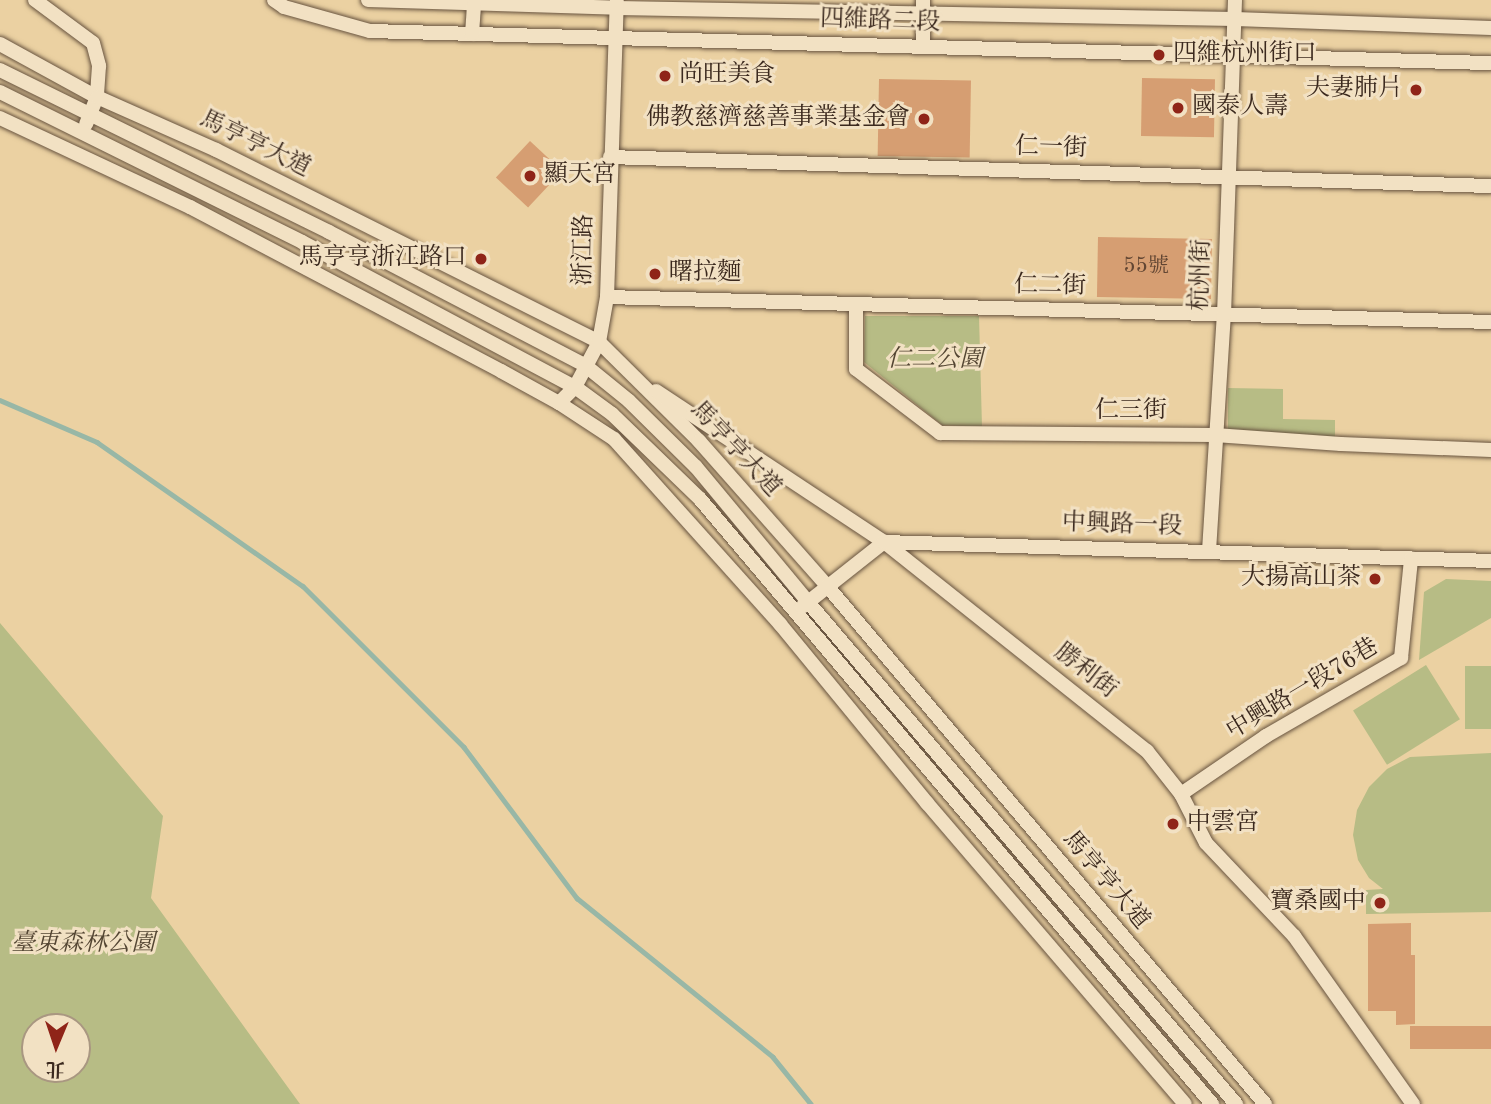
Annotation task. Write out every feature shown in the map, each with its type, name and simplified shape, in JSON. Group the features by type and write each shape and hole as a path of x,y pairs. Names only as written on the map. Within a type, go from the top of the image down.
{"street":[{"path":"36,0 93,43 99,66 97,97 73,152"},
{"name":"四維路二段","path":"368,0 474,4 923,7 1491,28"},
{"name":"杭州街","path":"1209,551 1224,315 1235,0"},
{"name":"四維路二段","path":"282,2 370,31 1491,63"},
{"path":"472,34 474,4"},
{"name":"浙江路","path":"559,403 575,387 599,342 607,297 617,4"},
{"path":"923,7 923,46"},
{"name":"馬亨亨大道","path":"0,44 97,97 216,150 599,342 699,441 828,587 1265,1104"},
{"name":"馬亨亨大道","path":"0,70 420,279 586,366 629,401 696,467 1236,1104"},
{"path":"0,92 198,189 412,300 575,387 612,414 700,499 1212,1104"},
{"path":"0,118 190,207 559,403 614,439 683,512 780,624 927,803 1185,1104"},
{"path":"207,172 216,150"},
{"name":"仁一街","path":"610,157 1491,186"},
{"path":"190,207 198,189"},
{"path":"420,279 430,258"},
{"name":"仁二街","path":"607,297 1491,322"},
{"path":"404,319 412,300"},
{"name":"仁三街","path":"856,305 856,369 940,433 1215,435 1491,450"},
{"name":"勝利街","path":"631,376 818,496 884,542 1147,751 1181,794 1206,843 1294,936 1413,1104"},
{"path":"780,624 884,542"},
{"name":"中興路一段","path":"884,542 1491,561"},
{"name":"中興路一段76巷","path":"1181,794 1266,736 1401,658 1411,559"},
{"path":"1188,1048 1206,1034"},
{"path":"1161,1075 1177,1062"}],"green space":[{"name":"仁二公園","path":"865,316 979,316 982,427 942,425 864,362"},
{"path":"1228,388 1283,389 1283,419 1335,420 1335,440 1228,438"},
{"path":"1446,579 1491,581 1491,618 1419,660 1424,592"},
{"name":"臺東森林公園","path":"0,623 163,816 151,898 300,1104 0,1104"},
{"path":"1426,665 1460,719 1387,765 1353,711"},
{"path":"1465,666 1491,666 1491,729 1465,729"},
{"path":"1491,753 1491,912 1366,914 1366,890 1383,889 1369,878 1358,860 1353,835 1357,810 1369,787 1387,769 1410,757"}],"building":[{"name":"國泰人壽","path":"1142,78 1215,79 1214,137 1141,136"},
{"name":"佛教慈濟慈善事業基金會","path":"879,79 971,81 970,158 878,156"},
{"name":"顯天宮","path":"530,141 562,171 528,208 496,178"},
{"path":"1098,237 1212,239 1211,299 1097,297"},
{"path":"1411,923 1411,955 1415,955 1415,1024 1396,1025 1396,1011 1368,1011 1368,924"},
{"path":"1410,1026 1491,1026 1491,1049 1410,1049"}],"waterway":[{"path":"0,400 97,442 303,586 464,747 577,898 773,1057 811,1104"}],"place":[{"name":"四維杭州街口","path":"1159,55"},
{"name":"尚旺美食","path":"665,76"},
{"name":"夫妻肺片","path":"1416,90"},
{"name":"國泰人壽","path":"1178,108"},
{"name":"佛教慈濟慈善事業基金會","path":"924,119"},
{"name":"顯天宮","path":"530,176"},
{"name":"馬亨亨浙江路口","path":"481,259"},
{"name":"曙拉麵","path":"655,274"},
{"name":"大揚高山茶","path":"1375,579"},
{"name":"中雲宮","path":"1173,824"},
{"name":"寶桑國中","path":"1380,903"}]}
